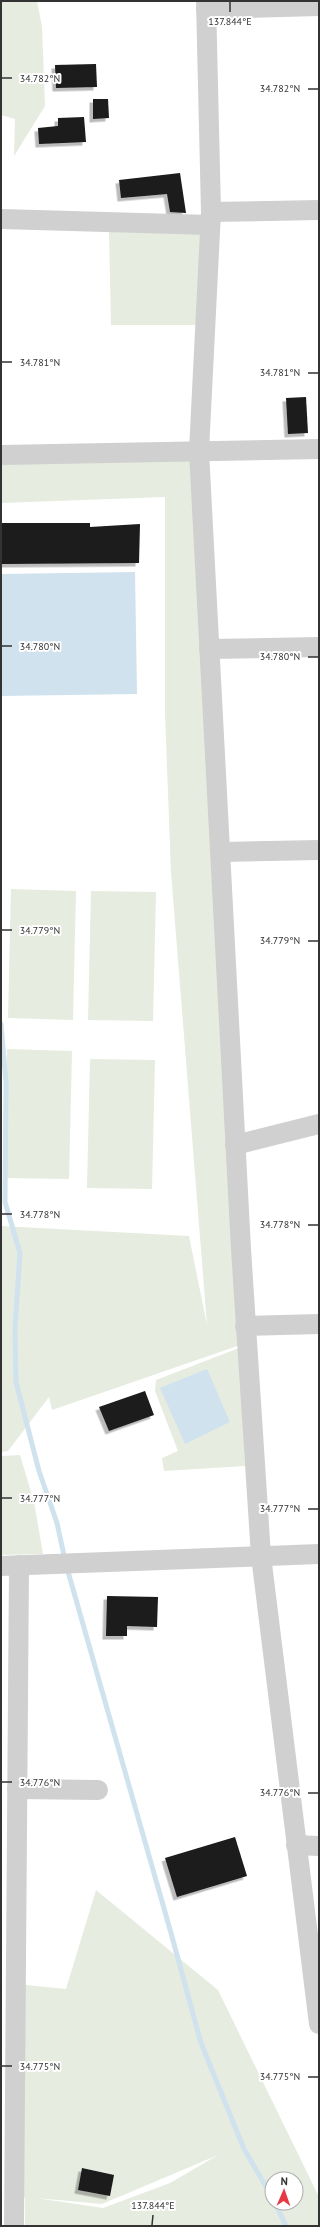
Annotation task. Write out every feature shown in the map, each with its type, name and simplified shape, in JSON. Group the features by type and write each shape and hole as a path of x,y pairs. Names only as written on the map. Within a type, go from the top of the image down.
{"street":[{"path":"319,6 206,5 211,218 199,451 209,649 222,852 235,1145 245,1326 261,1556 319,2024"},
{"path":"1,219 211,218 319,210"},
{"path":"1,455 319,449"},
{"path":"209,649 319,647"},
{"path":"222,852 319,850"},
{"path":"235,1145 319,1124"},
{"path":"245,1326 319,1324"},
{"path":"14,2226 8,2039 9,1812 18,1789 10,1566 319,1554"},
{"path":"18,1789 98,1790"},
{"path":"296,1845 319,1846"}],"shaded area":[{"path":"1,1 37,1 42,27 45,106 14,156 15,119 1,115"},
{"path":"109,232 204,233 201,325 111,325"},
{"path":"193,451 246,1343 52,1410 49,1397 8,1451 1,1452 1,1226 189,1236 207,1325 171,872 165,714 165,497 1,503 1,455"},
{"path":"11,889 76,891 73,1020 8,1018"},
{"path":"91,891 156,892 153,1021 88,1020"},
{"path":"7,1049 72,1051 69,1179 5,1178"},
{"path":"90,1059 155,1060 152,1189 87,1188"},
{"path":"239,1348 245,1466 164,1471 162,1458 178,1451 155,1391 156,1380"},
{"path":"20,1455 34,1502 43,1554 1,1555 1,1456"},
{"path":"96,1890 218,1990 319,2197 319,2226 25,2226 25,2197 14,2198 16,1984 66,1989","holes":["218,2155 170,2183 103,2208 36,2198 102,2204"]}],"water":[{"path":"135,572 137,694 1,696 1,574"},
{"path":"207,1369 230,1422 185,1444 160,1388"}],"building":[{"path":"96,64 97,87 56,88 55,65"},
{"path":"93,99 108,99 109,118 93,119"},
{"path":"84,117 86,142 39,144 38,128 58,126 58,118"},
{"path":"180,173 186,213 170,212 167,194 121,198 119,180"},
{"path":"306,397 308,433 288,434 286,398"},
{"path":"1,523 90,523 90,527 140,524 139,563 1,564"},
{"path":"145,1391 154,1415 109,1431 99,1407"},
{"path":"107,1596 158,1597 157,1627 127,1626 127,1636 106,1636"},
{"path":"235,1837 247,1876 177,1897 165,1858"},
{"path":"82,2168 114,2175 110,2196 78,2190"}],"waterway":[{"path":"1,1024 6,1083 5,1202 20,1253 15,1329 16,1382 39,1471 57,1523 65,1560"},
{"path":"67,1568 201,2043 244,2149 264,2183"},
{"path":"279,2211 286,2226"}]}
